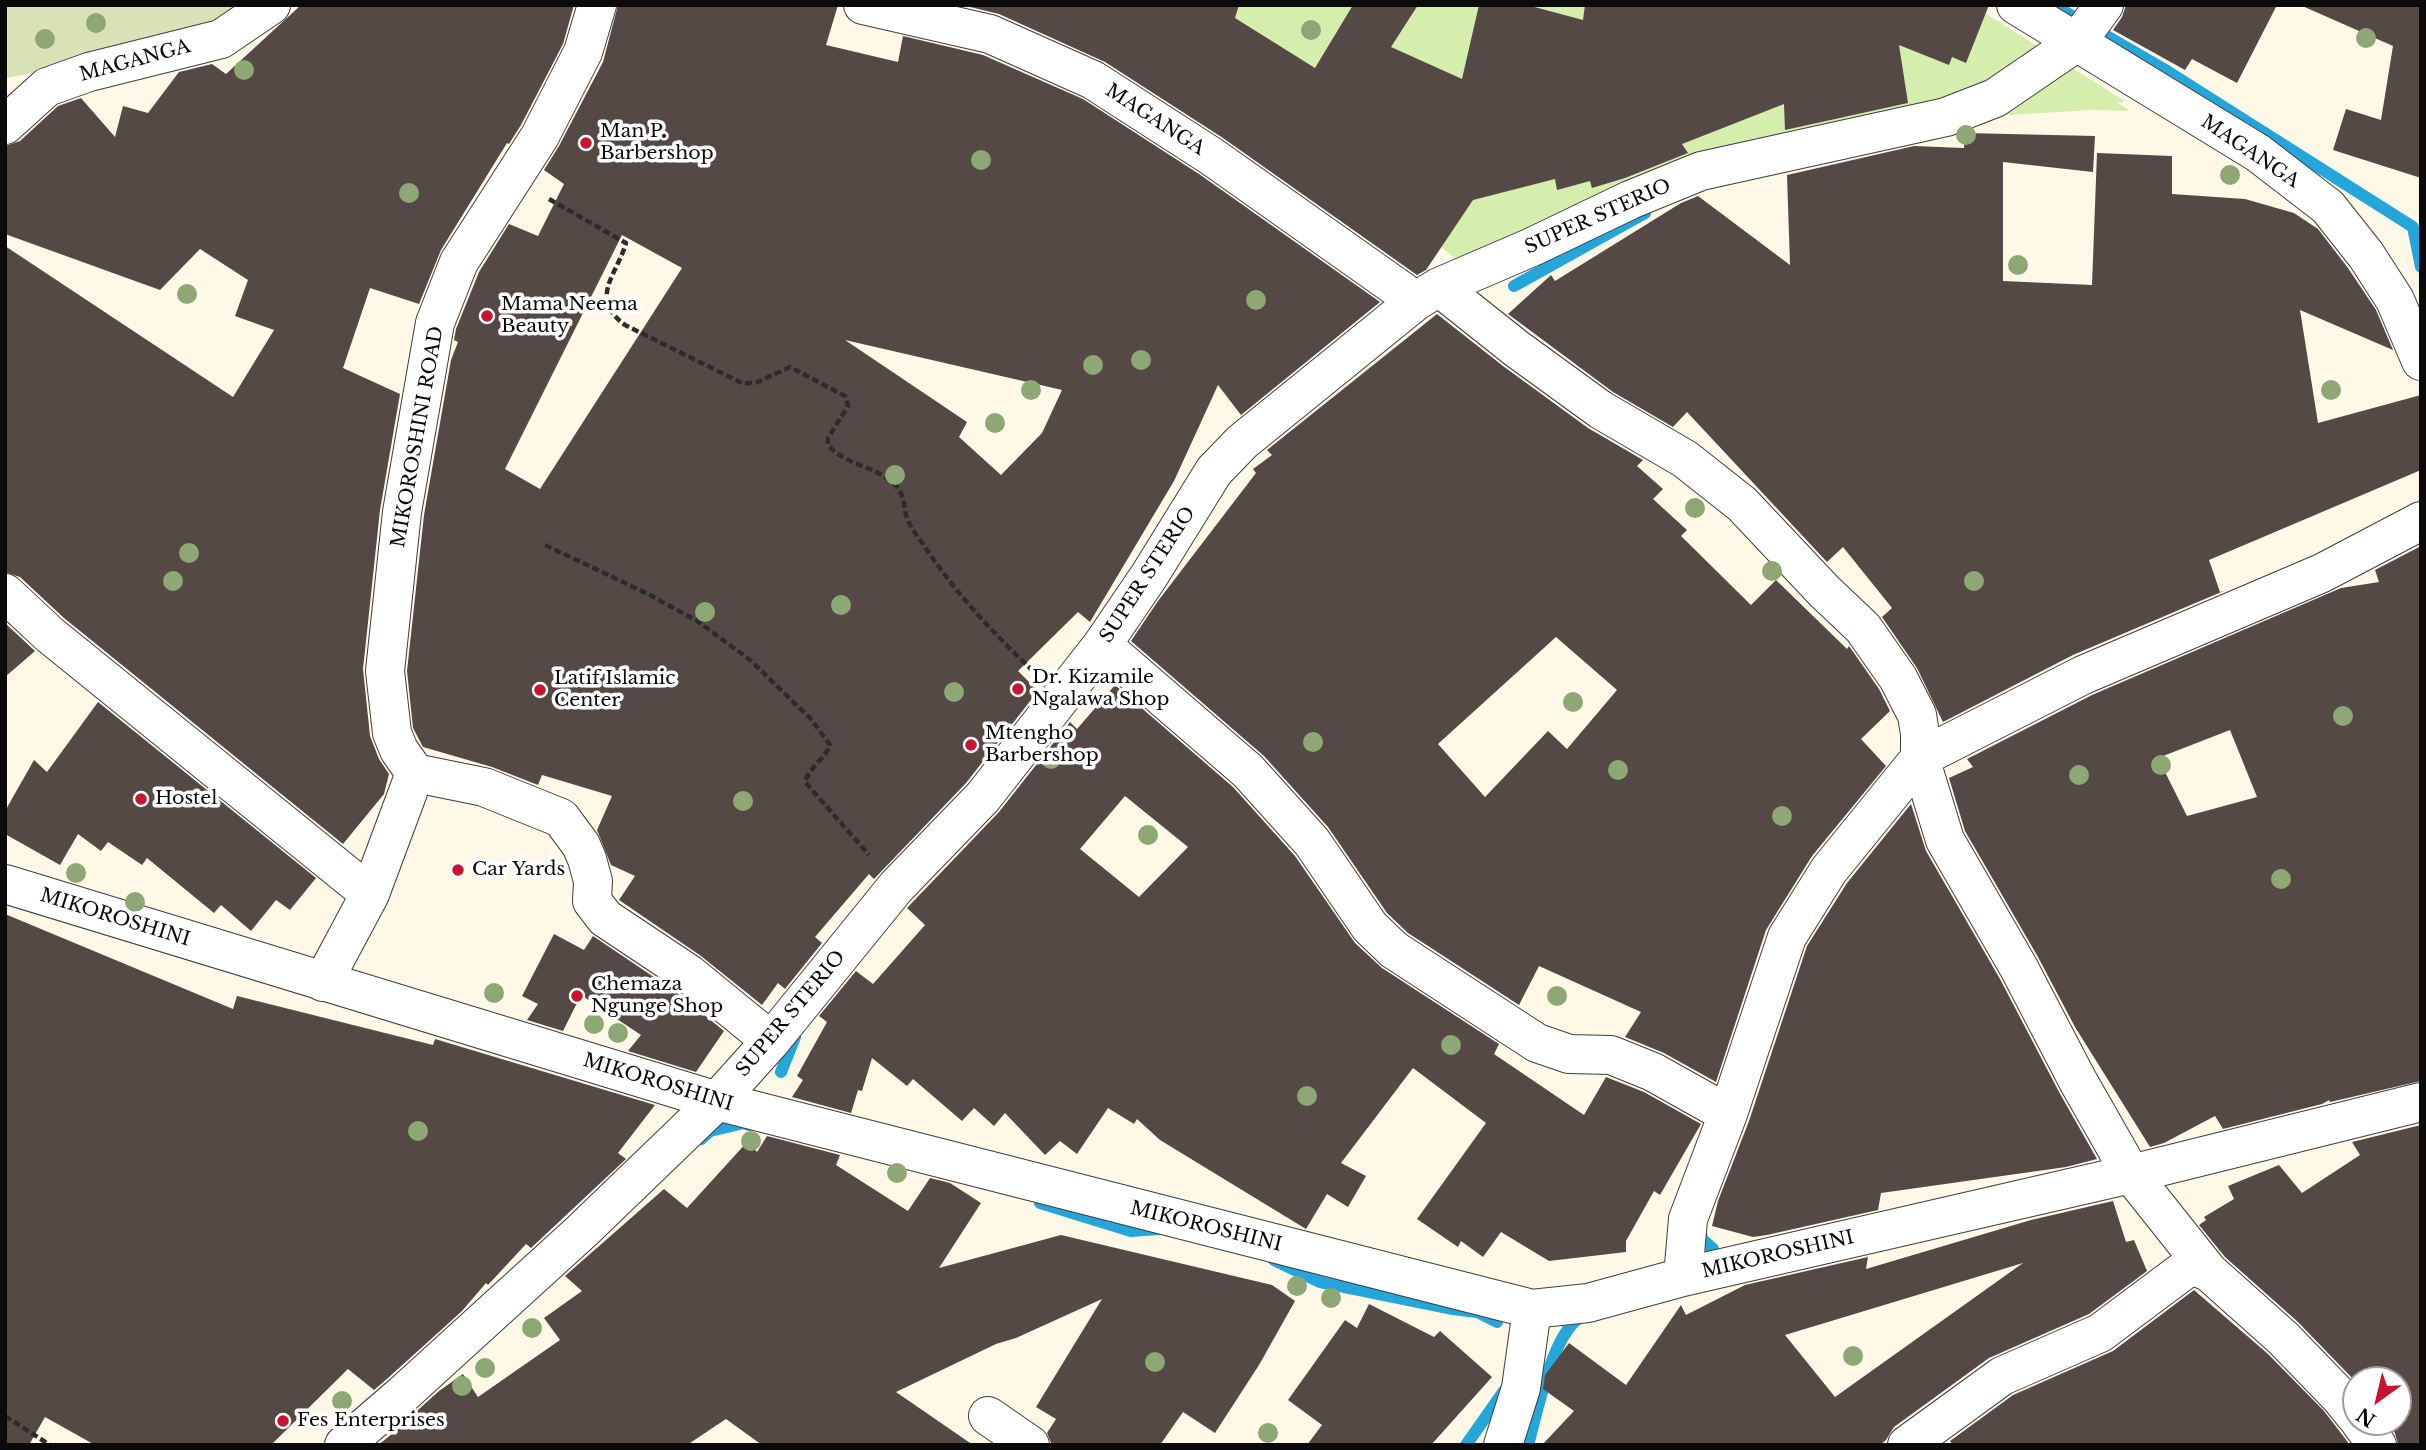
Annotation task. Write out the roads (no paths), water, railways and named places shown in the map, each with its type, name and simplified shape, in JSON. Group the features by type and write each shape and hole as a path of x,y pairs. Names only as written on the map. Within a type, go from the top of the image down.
{"street":[{"name":"MAGANGA","path":"5,125 47,87 89,72 221,39 271,5"},
{"name":"MIKOROSHINI ROAD","path":"415,774 399,750 392,733 385,671 404,499 435,323 459,262 540,136 583,52 597,5"},
{"name":"MAGANGA","path":"863,5 990,34 1093,80 1517,349 1601,410 1685,459 1742,504 1863,628 1898,678 1917,715 1920,758 1945,840 2019,968 2078,1081 2131,1174 2209,1272 2283,1338 2342,1400"},
{"name":"MAGANGA","path":"2016,5 2258,153 2328,207 2366,255 2395,300 2421,361"},
{"name":"SUPER STERIO","path":"344,1445 404,1394 582,1231 717,1101 771,1041 896,887 983,797 1102,645 1149,576 1214,471 1241,442 1428,294 1630,200 1701,171 1946,117 1995,98 2077,42 2104,5"},
{"path":"1684,1277 1688,1219 1728,1114 1787,937 1829,870 1920,758 2083,675 2322,573 2421,521"},
{"path":"5,593 50,635 370,894"},
{"path":"1102,645 1248,771 1312,842 1370,927 1394,950 1537,1043 1569,1054 1611,1055 1653,1072 1728,1114"},
{"path":"323,982 370,894 415,774 484,787 561,818 581,845 593,881 592,901 605,918 689,974 771,1041"},
{"name":"MIKOROSHINI","path":"5,884 717,1101 1532,1309 1588,1303 1684,1277 2131,1174 2421,1102"},
{"path":"1907,1445 2002,1376 2100,1333 2191,1265 2209,1272"},
{"path":"1503,1445 1521,1388 1532,1309"},
{"path":"988,1416 1030,1445"}],"waterway":[{"path":"2053,5 2167,71 2413,227 2421,267"},
{"path":"1514,286 1645,213"},
{"path":"781,1072 795,1037"},
{"path":"701,1139 710,1131 744,1123 749,1125"},
{"path":"1040,1203 1131,1231 1158,1229"},
{"path":"1700,1228 1702,1239 1713,1249"},
{"path":"1274,1260 1320,1282 1477,1312 1497,1322"},
{"path":"1528,1445 1555,1353 1574,1322 1585,1315"},
{"path":"1466,1445 1504,1391"}],"place":[{"name":"Man P. Barbershop","path":"586,143"},
{"name":"Mama Neema Beauty","path":"487,316"},
{"name":"Dr. Kizamile Ngalawa Shop","path":"1018,689"},
{"name":"Latif Islamic Center","path":"540,690"},
{"name":"Mtengho Barbershop","path":"971,745"},
{"name":"Hostel","path":"141,799"},
{"name":"Car Yards","path":"458,870"},
{"name":"Chemaza Ngunge Shop","path":"577,996"},
{"name":"Fes Enterprises","path":"283,1421"}]}
